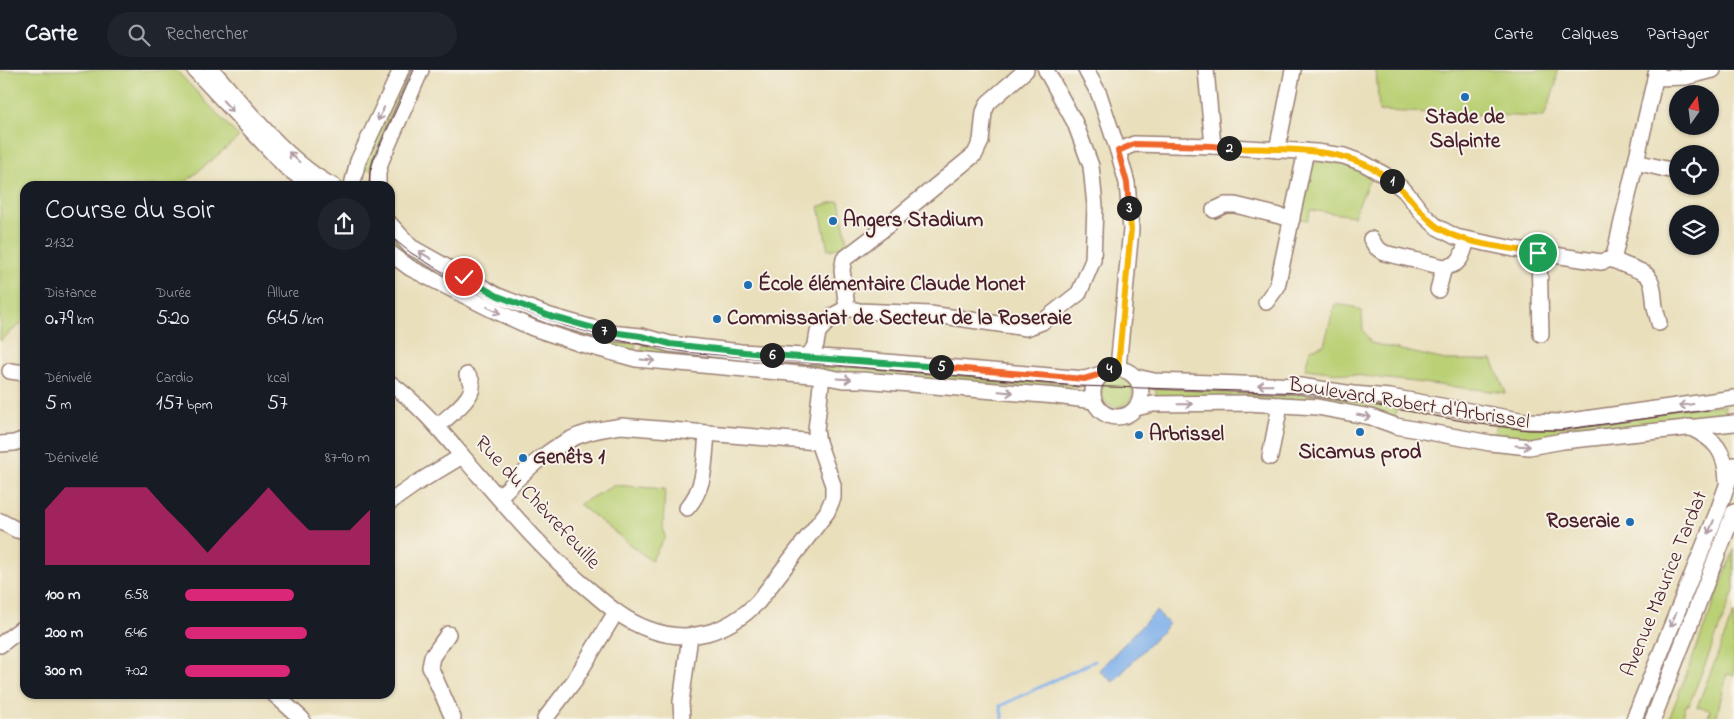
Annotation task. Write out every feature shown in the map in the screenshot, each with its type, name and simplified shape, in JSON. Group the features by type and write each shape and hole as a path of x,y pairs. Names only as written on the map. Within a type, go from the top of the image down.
{"street":[{"path":"195,70 285,166 304,181"},
{"path":"212,70 278,142 313,175 324,181"},
{"path":"352,181 358,161 401,70"},
{"path":"377,181 381,160 421,70"},
{"path":"847,308 842,270 844,259 975,154 981,141 984,112 988,103 1026,70"},
{"path":"808,357 814,349 818,332 834,315 847,308 859,311 930,314 1026,328 1042,322 1079,293 1093,260 1095,206 1091,166 1075,123 1046,70"},
{"path":"1086,70 1099,94 1127,183 1131,229 1118,368"},
{"path":"1206,70 1213,146"},
{"path":"1277,150 1292,70"},
{"path":"1612,259 1656,74 1686,77 1713,70"},
{"path":"1118,151 1134,144 1306,151 1344,156 1374,168 1405,191 1424,215 1437,227 1456,237 1538,253 1600,262 1612,259 1624,266 1642,272 1648,276 1654,290 1655,308 1659,323"},
{"path":"1266,302 1277,287 1306,151"},
{"path":"1636,162 1669,170"},
{"path":"1214,210 1225,205 1235,205 1292,219"},
{"path":"395,229 411,247 498,296 550,316 610,333 641,336 670,344 741,352 1084,379 1101,374 1109,369 1118,368 1131,372 1139,383 1141,392 1140,402 1136,408 1126,415 1115,417 1102,412 1094,401 1093,387 1101,374"},
{"path":"1371,239 1376,247 1384,253 1444,266 1453,266 1459,261 1467,240"},
{"path":"1538,253 1541,334"},
{"path":"395,257 410,268 533,328 636,359 822,376 843,380 1056,396 1094,401"},
{"path":"1438,290 1444,266"},
{"path":"822,329 825,334 826,350 829,358"},
{"path":"438,426 472,392 473,384 467,375"},
{"name":"Rue du Chèvrefeuille","path":"395,387 414,401 438,426 462,456 564,569 616,612 648,629 690,636 709,633 726,627 745,615 758,602 828,512 833,498 833,485 818,442 816,430 822,376"},
{"name":"Boulevard Robert d'Arbrissel","path":"1136,377 1154,381 1300,386 1353,394 1390,397 1525,421 1551,422 1563,422 1734,398"},
{"name":"Boulevard Robert d'Arbrissel","path":"1136,408 1162,404 1247,403 1317,406 1371,417 1396,426 1473,440 1530,447 1563,441 1734,423"},
{"path":"1270,457 1280,404"},
{"path":"499,497 521,475 562,444 590,431 621,426 818,442"},
{"path":"1689,427 1720,449 1725,463 1727,486"},
{"path":"686,508 696,498 701,487 707,434"},
{"path":"0,444 20,441"},
{"path":"395,498 418,482 462,456"},
{"name":"Avenue Maurice Tardat","path":"1634,719 1719,508 1734,465"},
{"name":"Avenue Maurice Tardat","path":"1653,719 1734,512"},
{"path":"0,521 20,531"},
{"path":"545,719 574,681 616,612"},
{"path":"0,645 20,630"},
{"path":"448,634 432,657 430,667 453,719"},
{"path":"682,719 681,702 690,636"},
{"path":"280,699 302,719"}],"green space":[{"path":"0,70 176,70 239,137 187,181 20,181 20,324 0,341"},
{"path":"405,70 417,70 373,170 362,168"},
{"name":"Stade de Salpinte","path":"1376,70 1557,70 1556,84 1544,117 1379,111"},
{"path":"1320,160 1339,163 1374,177 1368,183 1354,216 1310,210 1308,220 1300,219 1312,166"},
{"name":"Angers Stadium","path":"839,201 848,246 828,250 819,206"},
{"path":"395,239 410,251 604,335 636,343 634,351 591,340 525,319 427,271 395,249"},
{"path":"1335,304 1354,307 1362,312 1363,330 1371,343 1445,360 1492,360 1506,393 1305,369 1310,349 1324,345"},
{"path":"643,344 841,365 841,373 641,352"},
{"path":"847,365 1076,384 1075,392 846,373"},
{"path":"1117,375 1123,376 1128,380 1132,385 1132,397 1128,402 1123,406 1117,407 1111,406 1106,402 1102,397 1101,391 1102,385 1106,380 1111,376"},
{"path":"1156,387 1327,393 1397,406 1395,417 1320,403 1156,397"},
{"path":"1724,405 1725,416 1593,434 1528,437 1494,434 1496,423"},
{"path":"615,485 665,489 663,527 665,537 651,561 579,504"},
{"path":"1734,550 1734,591 1689,705 1686,705 1682,719 1669,719"},
{"path":"1734,612 1734,675 1727,674 1716,719 1708,719 1710,710 1697,707"}],"water":[{"path":"1156,611 1169,624 1113,682 1099,670"}],"waterway":[{"path":"1003,719 1000,706 1095,661"}],"tram line":[{"path":"369,181 374,159 414,70"},
{"path":"395,240 411,253 441,271 529,313 566,326 617,340 685,352 1078,386 1305,393 1480,424 1528,430 1559,430 1708,410"}],"place":[{"name":"Stade de Salpinte","path":"1465,97"},
{"name":"Angers Stadium","path":"833,221"},
{"name":"École élémentaire Claude Monet","path":"748,285"},
{"name":"Commissariat de Secteur de la Roseraie","path":"717,319"},
{"name":"Sicamus prod","path":"1360,432"},
{"name":"Arbrissel","path":"1139,435"},
{"name":"Genêts 1","path":"523,458"},
{"name":"Roseraie","path":"1630,522"}],"route":[{"path":"464,277 498,296 550,316 610,333 641,336 670,344 703,349 851,359 1084,379 1101,374 1109,369 1118,368 1131,229 1127,183 1118,151 1134,144 1213,146 1316,152 1344,156 1374,168 1385,175 1405,191 1424,215 1437,227 1456,237 1538,253"}]}
